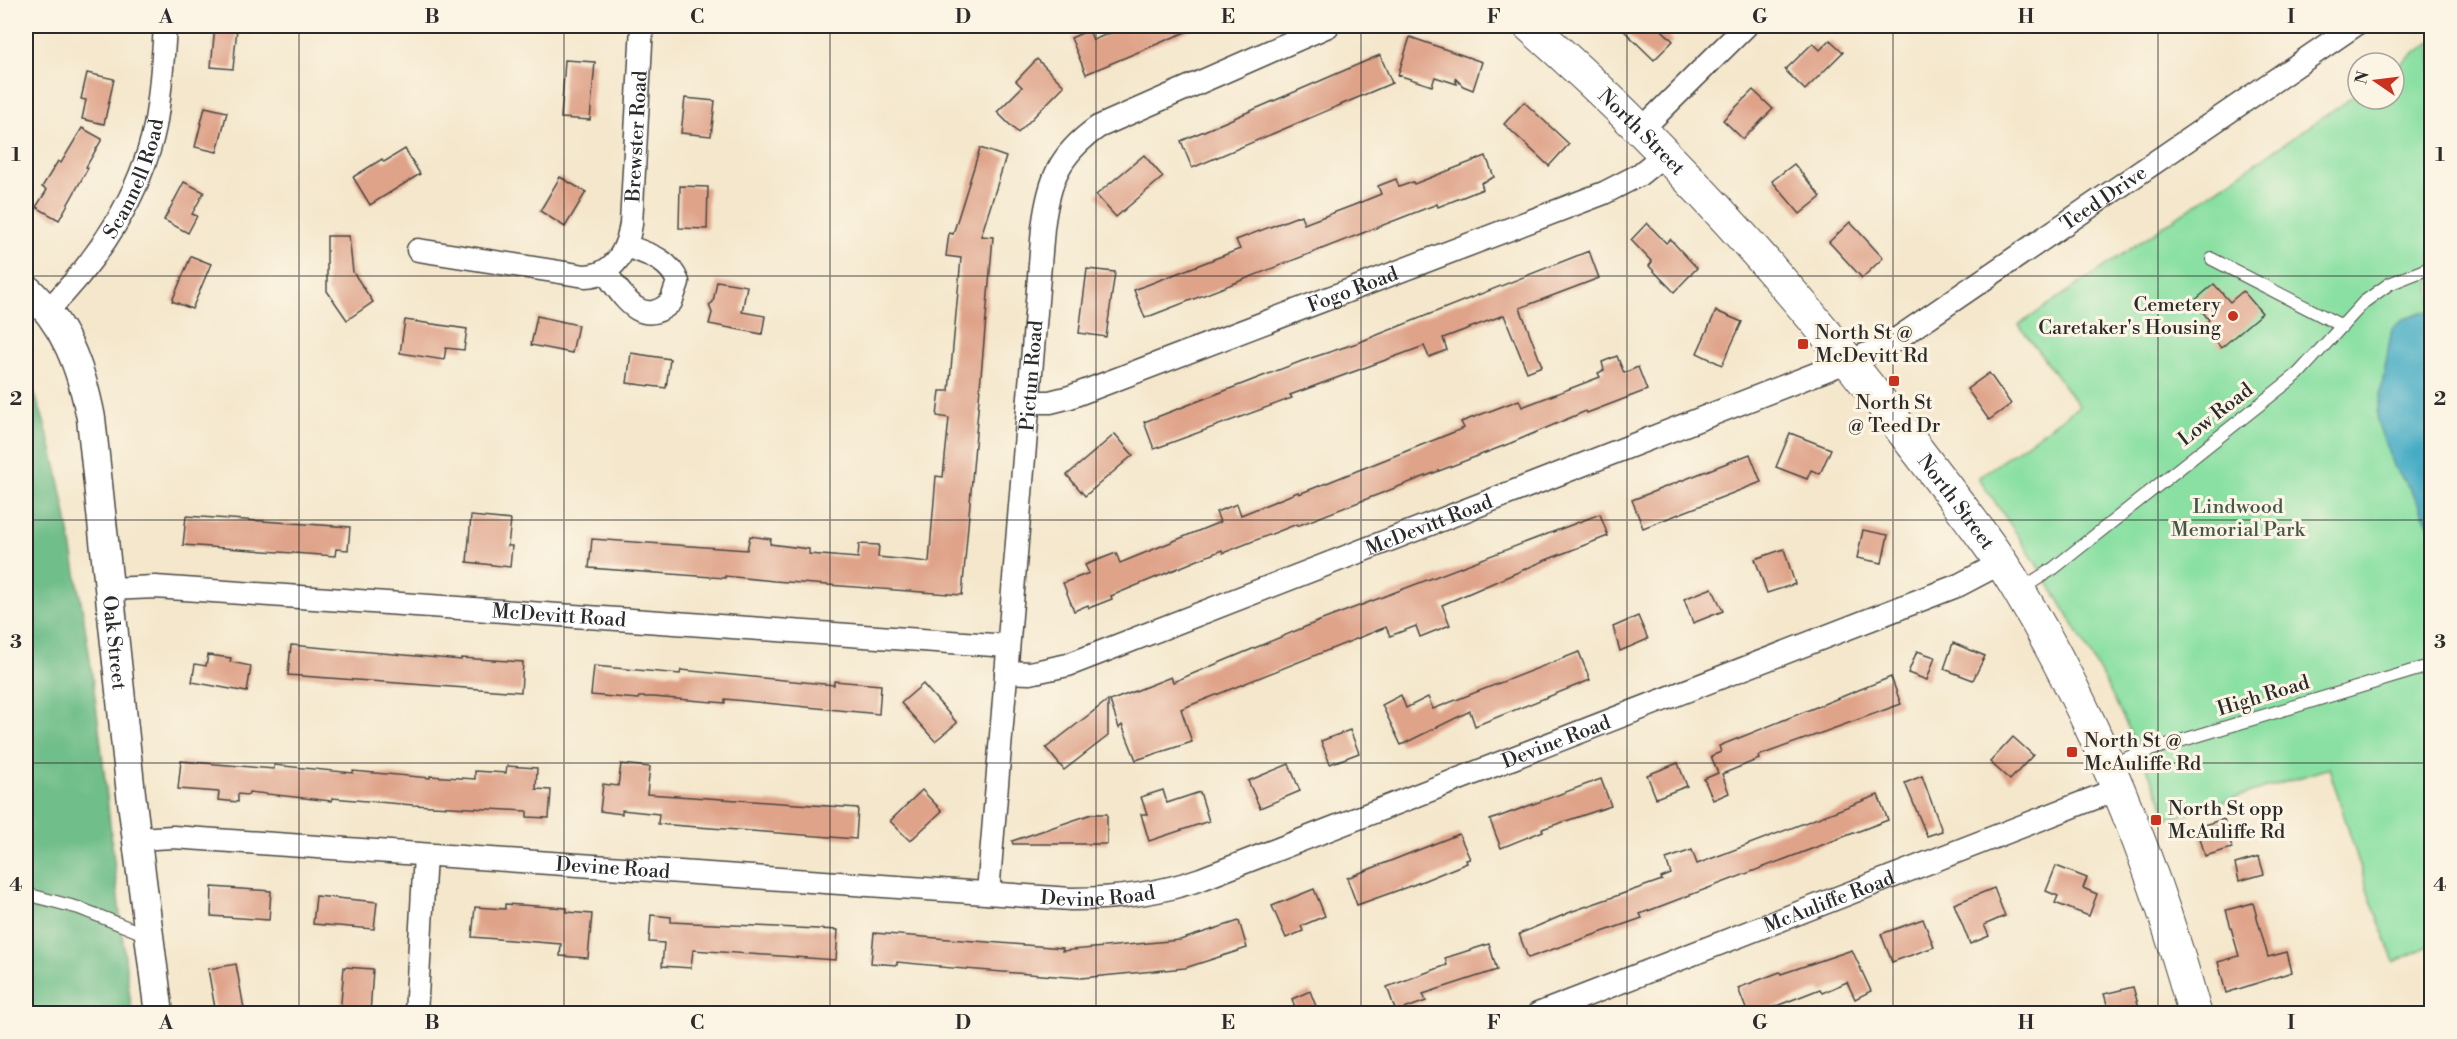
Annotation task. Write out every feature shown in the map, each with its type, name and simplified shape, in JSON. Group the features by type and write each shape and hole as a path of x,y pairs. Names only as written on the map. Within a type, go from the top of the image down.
{"main road":[{"name":"North Street","path":"1530,26 1665,154 1776,275 1850,363 2001,563 2019,591 2061,669 2113,777 2154,880 2195,1014"}],"street":[{"name":"Scannell Road","path":"48,310 75,281 98,250 127,202 140,174 154,128 165,26"},
{"name":"Brewster Road","path":"605,272 614,264 626,246 631,224 642,26"},
{"name":"Pictun Road","path":"988,893 1045,210 1052,181 1065,156 1098,127 1328,26"},
{"path":"1641,130 1746,26"},
{"name":"Teed Drive","path":"1850,363 1885,348 1904,336 2354,26"},
{"name":"Fogo Road","path":"1029,402 1050,402 1070,397 1604,193 1640,175 1665,154"},
{"path":"418,250 573,274 595,276 605,272 628,302 646,313 655,313 671,302 678,282 670,267 654,256 626,246"},
{"name":"Oak Street","path":"26,288 60,326 76,359 87,399 94,443 136,839 159,1014"},
{"name":"McDevitt Road","path":"1006,672 1030,673 1068,665 1850,363"},
{"name":"Devine Road","path":"136,839 173,837 1071,898 1107,898 1145,894 1183,885 1959,585 2001,563"},
{"name":"McDevitt Road","path":"110,589 167,588 1008,646"},
{"name":"McAuliffe Road","path":"1538,1014 2113,777"},
{"path":"416,1014 425,855"}],"lane":[{"path":"2212,259 2342,326"},
{"name":"Low Road","path":"2019,591 2054,568 2298,374 2364,302 2389,284 2432,267"},
{"name":"High Road","path":"2113,777 2140,753 2432,665"},
{"path":"26,894 79,908 149,936"}],"green space":[{"name":"Lindwood Memorial Park","path":"2431,42 2431,945 2394,962 2369,895 2329,768 2169,819 2129,729 2084,643 2034,560 1978,478 2079,406 2019,325 2346,101 2346,111 2406,111 2406,60"},
{"path":"26,373 44,420 56,468 84,622 100,734 132,1013 26,1013"}],"water":[{"path":"2432,310 2431,530 2413,493 2393,466 2377,421 2377,413 2392,328 2404,319"}],"building":[{"path":"215,26 237,28 233,69 211,67"},
{"path":"1127,26 1200,26 1086,74 1071,38 1089,30 1093,40"},
{"path":"1619,26 1658,26 1673,41 1654,60"},
{"path":"1410,37 1482,62 1473,90 1463,86 1455,78 1457,84 1435,77 1432,86 1398,75"},
{"path":"1830,40 1843,52 1805,90 1785,70 1813,43 1820,50"},
{"path":"1380,55 1392,83 1192,168 1181,141"},
{"path":"1037,59 1064,86 1018,133 997,112 1022,87 1016,81"},
{"path":"565,60 595,62 590,120 561,118"},
{"path":"87,73 114,79 104,124 82,119 86,100 81,99"},
{"path":"1753,90 1773,109 1743,139 1723,120"},
{"path":"685,98 715,101 711,136 681,133"},
{"path":"1524,102 1569,144 1549,166 1504,124"},
{"path":"205,107 227,112 217,152 195,147"},
{"path":"82,128 102,139 59,220 36,207 47,190 42,187 58,161 61,163"},
{"path":"980,148 1006,157 981,236 993,237 962,595 725,576 725,578 589,568 592,539 747,550 750,536 771,539 770,544 809,549 809,554 858,558 859,544 879,545 878,557 929,562 936,476 943,477 949,418 937,416 940,391 949,391 961,258 946,256 949,233 953,234"},
{"path":"405,149 420,174 370,205 353,177 382,159 384,162"},
{"path":"1144,155 1163,177 1116,217 1096,195"},
{"path":"1486,156 1494,177 1481,183 1483,189 1438,207 1437,204 1145,318 1134,290 1240,249 1236,240 1301,215 1304,224 1354,205 1381,194 1378,186 1396,179 1399,187 1413,182 1414,184"},
{"path":"1794,164 1821,197 1800,214 1772,181"},
{"path":"560,177 586,192 565,227 540,211"},
{"path":"184,182 204,192 192,214 197,216 188,233 164,220"},
{"path":"680,186 708,187 707,229 679,228"},
{"path":"1850,222 1883,258 1862,278 1829,242"},
{"path":"1647,223 1666,243 1670,239 1697,268 1674,292 1649,266 1652,262 1631,240"},
{"path":"327,236 349,236 353,272 373,302 347,320 327,291"},
{"path":"1589,251 1599,278 1520,308 1542,366 1527,372 1504,315 1443,338 1447,350 1429,357 1424,346 1290,395 1292,398 1154,449 1144,422 1302,361 1357,343"},
{"path":"191,256 211,264 192,309 172,301"},
{"path":"1087,269 1115,272 1106,337 1079,333"},
{"path":"717,281 747,286 742,312 765,316 762,334 709,324 712,313 709,305 713,302"},
{"name":"Cemetery Caretaker's Housing","path":"2214,284 2230,302 2243,291 2262,313 2221,348 2203,325 2209,320 2194,301"},
{"path":"1716,311 1742,322 1722,365 1697,353"},
{"path":"537,316 578,325 572,353 531,345"},
{"path":"405,320 467,329 464,350 446,348 444,360 400,353"},
{"path":"631,353 670,359 666,388 627,383"},
{"path":"1617,356 1624,373 1638,367 1647,390 1587,413 1586,411 1511,443 1297,526 1297,524 1223,553 1222,550 1111,596 1112,599 1074,611 1063,583 1089,573 1085,565 1116,553 1120,563 1220,522 1216,512 1237,504 1241,515 1464,428 1461,422 1519,400 1522,407 1600,377 1598,373 1604,370 1602,362"},
{"path":"1989,373 2011,404 1989,420 1967,389"},
{"path":"1790,433 1831,449 1820,474 1811,470 1807,479 1776,467"},
{"path":"1115,434 1133,455 1085,496 1067,475"},
{"path":"1750,454 1761,482 1643,528 1632,500"},
{"path":"1600,514 1608,536 1442,605 1450,625 1420,637 1416,626 1390,636 1386,627 1181,709 1192,742 1136,760 1122,725 1119,728 1110,701 1171,677 1173,682 1317,622"},
{"path":"186,516 350,527 348,550 336,549 335,556 183,545"},
{"path":"471,516 511,520 508,546 512,546 510,567 467,562"},
{"path":"1863,530 1888,535 1882,563 1857,558"},
{"path":"1784,549 1795,584 1767,593 1755,559"},
{"path":"1712,588 1723,611 1693,623 1684,599"},
{"path":"1638,616 1648,639 1620,651 1613,627"},
{"path":"1953,643 1985,656 1973,680 1944,669"},
{"path":"291,645 461,660 461,658 523,662 521,692 288,675"},
{"path":"1917,651 1935,657 1927,680 1908,673"},
{"path":"1579,652 1590,680 1475,726 1470,711 1401,745 1382,705 1401,695 1406,708 1428,697 1433,709"},
{"path":"208,655 231,658 230,662 251,666 247,692 192,682 195,664 206,666"},
{"path":"594,666 680,674 681,670 834,685 834,681 881,685 879,714 725,699 725,703 591,695"},
{"path":"1891,677 1901,704 1758,756 1759,759 1722,774 1729,793 1713,800 1704,779 1718,773 1711,756 1721,752 1719,746"},
{"path":"923,684 957,723 935,741 901,703"},
{"path":"1108,700 1108,736 1064,770 1046,748"},
{"path":"1350,730 1359,753 1330,764 1321,741"},
{"path":"2013,737 2033,755 2010,780 1990,762"},
{"path":"181,761 274,769 274,765 353,773 353,771 430,778 430,776 475,779 475,771 506,773 507,766 537,768 536,789 551,790 549,818 527,817 527,811 332,798 331,801 249,792 248,795 238,794 238,802 218,800 219,792 178,789"},
{"path":"1678,763 1687,786 1656,798 1647,775"},
{"path":"621,764 650,767 647,794 858,808 856,839 658,824 659,814 622,810 622,814 600,811 603,784 618,786"},
{"path":"1289,764 1300,791 1260,808 1248,781"},
{"path":"1922,776 1942,831 1927,836 1905,783"},
{"path":"1601,779 1611,806 1542,829 1543,831 1501,848 1490,820"},
{"path":"922,790 942,811 910,841 890,821"},
{"path":"1163,790 1167,803 1200,792 1209,821 1149,841 1141,814 1147,814 1141,797"},
{"path":"1878,795 1888,820 1640,914 1642,918 1528,958 1519,934 1573,911 1662,880 1661,878 1671,874 1666,859 1692,850 1697,864"},
{"path":"1092,814 1107,814 1107,844 1013,844 1012,841"},
{"path":"2224,819 2232,848 2205,856 2197,827"},
{"path":"1459,834 1470,859 1466,860 1467,863 1357,905 1347,878"},
{"path":"2259,857 2264,874 2239,881 2235,864"},
{"path":"2056,866 2087,878 2083,888 2097,894 2089,916 2055,903 2058,896 2046,891"},
{"path":"212,887 271,891 269,920 211,916"},
{"path":"1994,888 2005,916 1984,925 1989,936 1970,944 1954,904"},
{"path":"1314,889 1325,916 1301,926 1303,931 1286,938 1272,906"},
{"path":"316,896 377,902 374,929 313,924"},
{"path":"2253,903 2268,957 2287,952 2292,972 2226,993 2218,962 2239,956 2226,910"},
{"path":"505,904 567,908 567,912 592,914 588,958 560,956 561,944 472,937 475,907 505,909"},
{"path":"651,915 671,917 671,922 838,930 836,960 693,950 691,968 662,966 664,943 649,942"},
{"path":"1923,919 1934,947 1892,962 1881,934"},
{"path":"1239,921 1247,948 1185,968 1081,978 897,962 897,965 871,963 874,933 1063,948 1062,951 1180,940"},
{"path":"1489,944 1497,970 1423,994 1426,1001 1396,1012 1387,987 1447,965 1445,958"},
{"path":"1852,950 1871,991 1855,999 1847,982 1822,993 1820,989 1756,1014 1748,1014 1738,988 1780,972 1781,974"},
{"path":"236,964 245,1014 216,1014 208,969"},
{"path":"344,967 373,969 370,1014 340,1014"},
{"path":"2133,987 2141,1014 2110,1014 2104,994"},
{"path":"1310,991 1319,1014 1297,1014 1292,999"}],"place":[{"name":"Cemetery Caretaker's Housing","path":"2233,316"},
{"name":"North St @ McDevitt Rd","path":"1803,344"},
{"name":"North St @ Teed Dr","path":"1894,381"},
{"name":"North St @ McAuliffe Rd","path":"2072,752"},
{"name":"North St opp McAuliffe Rd","path":"2156,820"}]}
